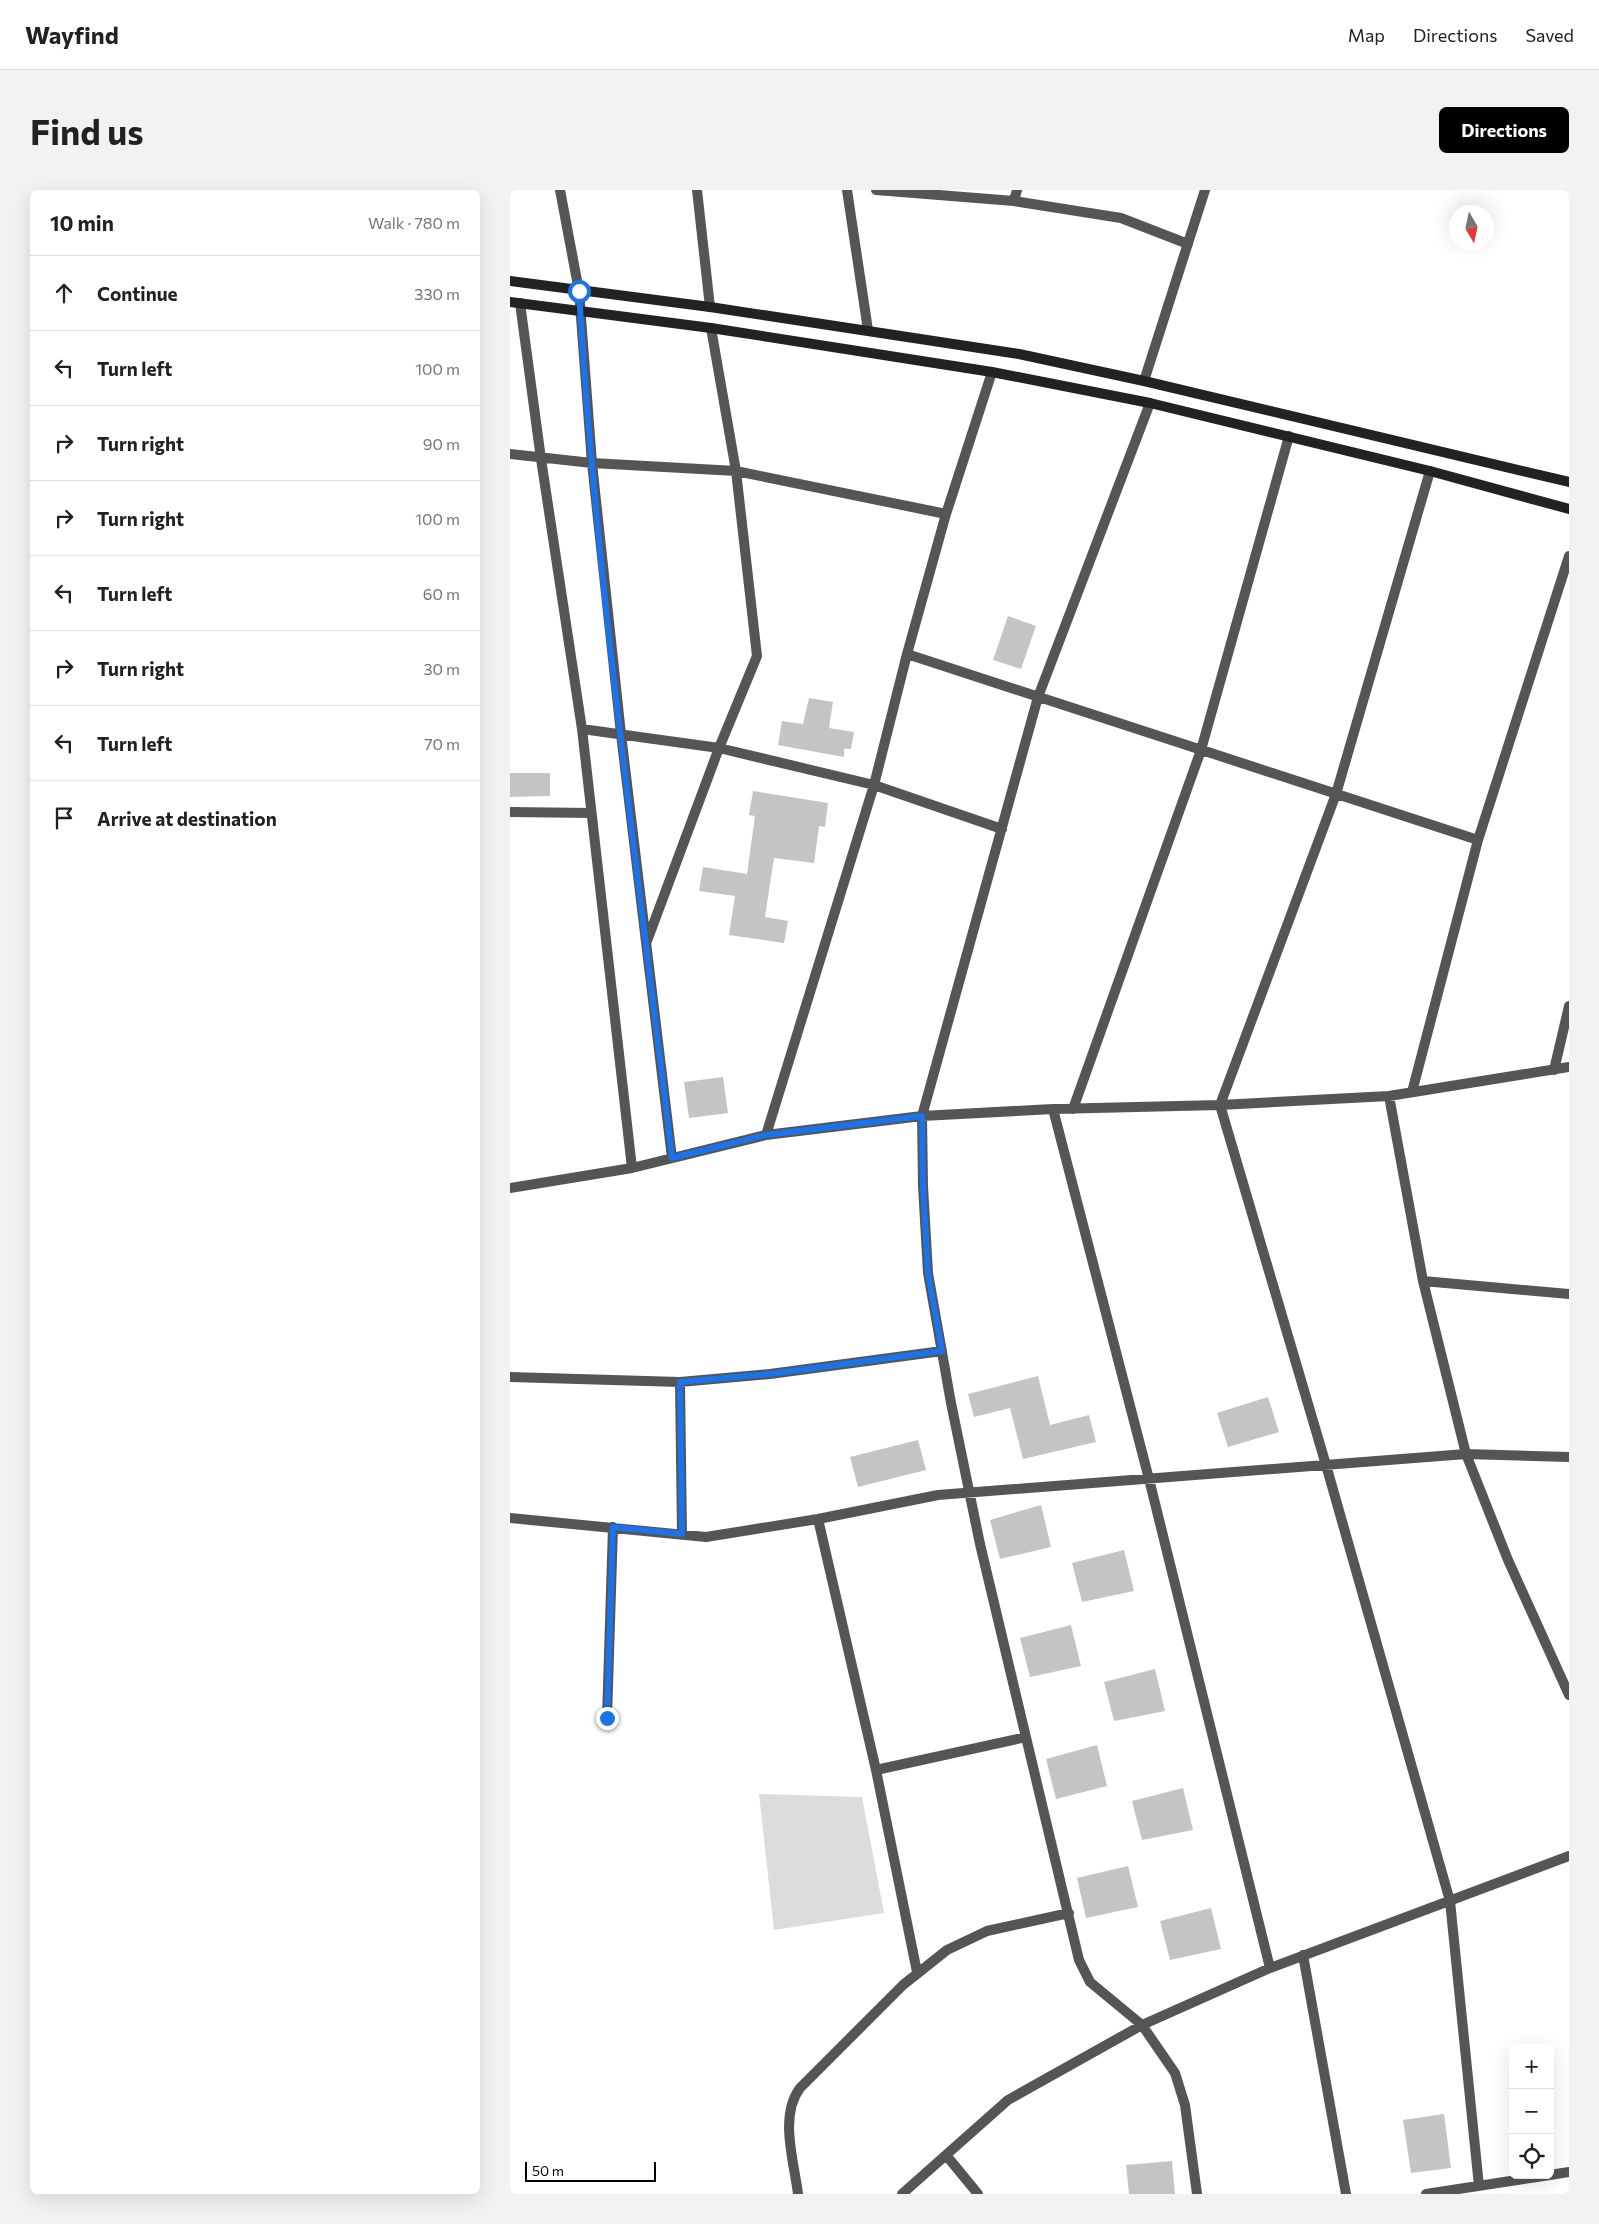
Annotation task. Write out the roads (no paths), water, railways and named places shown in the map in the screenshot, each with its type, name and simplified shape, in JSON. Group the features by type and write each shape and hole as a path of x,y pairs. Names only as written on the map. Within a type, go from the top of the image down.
{"street":[{"path":"560,190 579,291 592,463 621,734 672,1158"},
{"path":"697,190 710,307"},
{"path":"847,190 868,330"},
{"path":"876,190 1014,201 1121,218 1188,244"},
{"path":"1014,201 1017,190"},
{"path":"1144,381 1205,190"},
{"path":"510,281 710,307 1019,354 1144,381 1569,482"},
{"path":"632,1168 582,729 515,302 711,328 992,372 1150,402 1430,471 1569,508"},
{"path":"647,943 719,748 757,656 736,471 711,328"},
{"path":"766,1135 874,785 906,654 946,514 992,372"},
{"path":"1150,402 1038,697 922,1116 923,1186 928,1273 970,1493 1079,1960 1090,1982 1142,2026 1175,2073 1185,2105 1197,2194"},
{"path":"1073,1109 1201,750 1289,436"},
{"path":"510,454 541,459 592,463 736,471 946,514"},
{"path":"1430,471 1336,794 1220,1105 1326,1465 1450,1901 1479,2186"},
{"path":"1412,1092 1478,840 1569,556"},
{"path":"906,654 1478,840"},
{"path":"582,729 719,748 874,785 1002,829"},
{"path":"510,812 591,813"},
{"path":"1554,1070 1569,1006"},
{"path":"510,1188 632,1168 766,1135 922,1116 1053,1109 1220,1105 1389,1096 1569,1067"},
{"path":"1389,1096 1423,1281 1466,1454 1508,1560 1569,1695"},
{"path":"1053,1109 1149,1479 1270,1968"},
{"path":"1423,1281 1569,1294"},
{"path":"510,1377 680,1382 770,1374 942,1351"},
{"path":"680,1382 682,1534"},
{"path":"510,1518 706,1536 818,1518 938,1495 1466,1454 1569,1457"},
{"path":"818,1518 876,1770 917,1972"},
{"path":"607,1718 613,1527"},
{"path":"876,1770 1026,1737"},
{"path":"902,2194 1008,2100 1142,2026 1270,1968 1569,1856"},
{"path":"798,2194 788,2118 795,2095 917,1972 947,1950 987,1931 1069,1913"},
{"path":"1303,1955 1346,2194"},
{"path":"946,2155 978,2194"},
{"path":"1554,2174 1569,2172"},
{"path":"1426,2194 1524,2179"}]}
